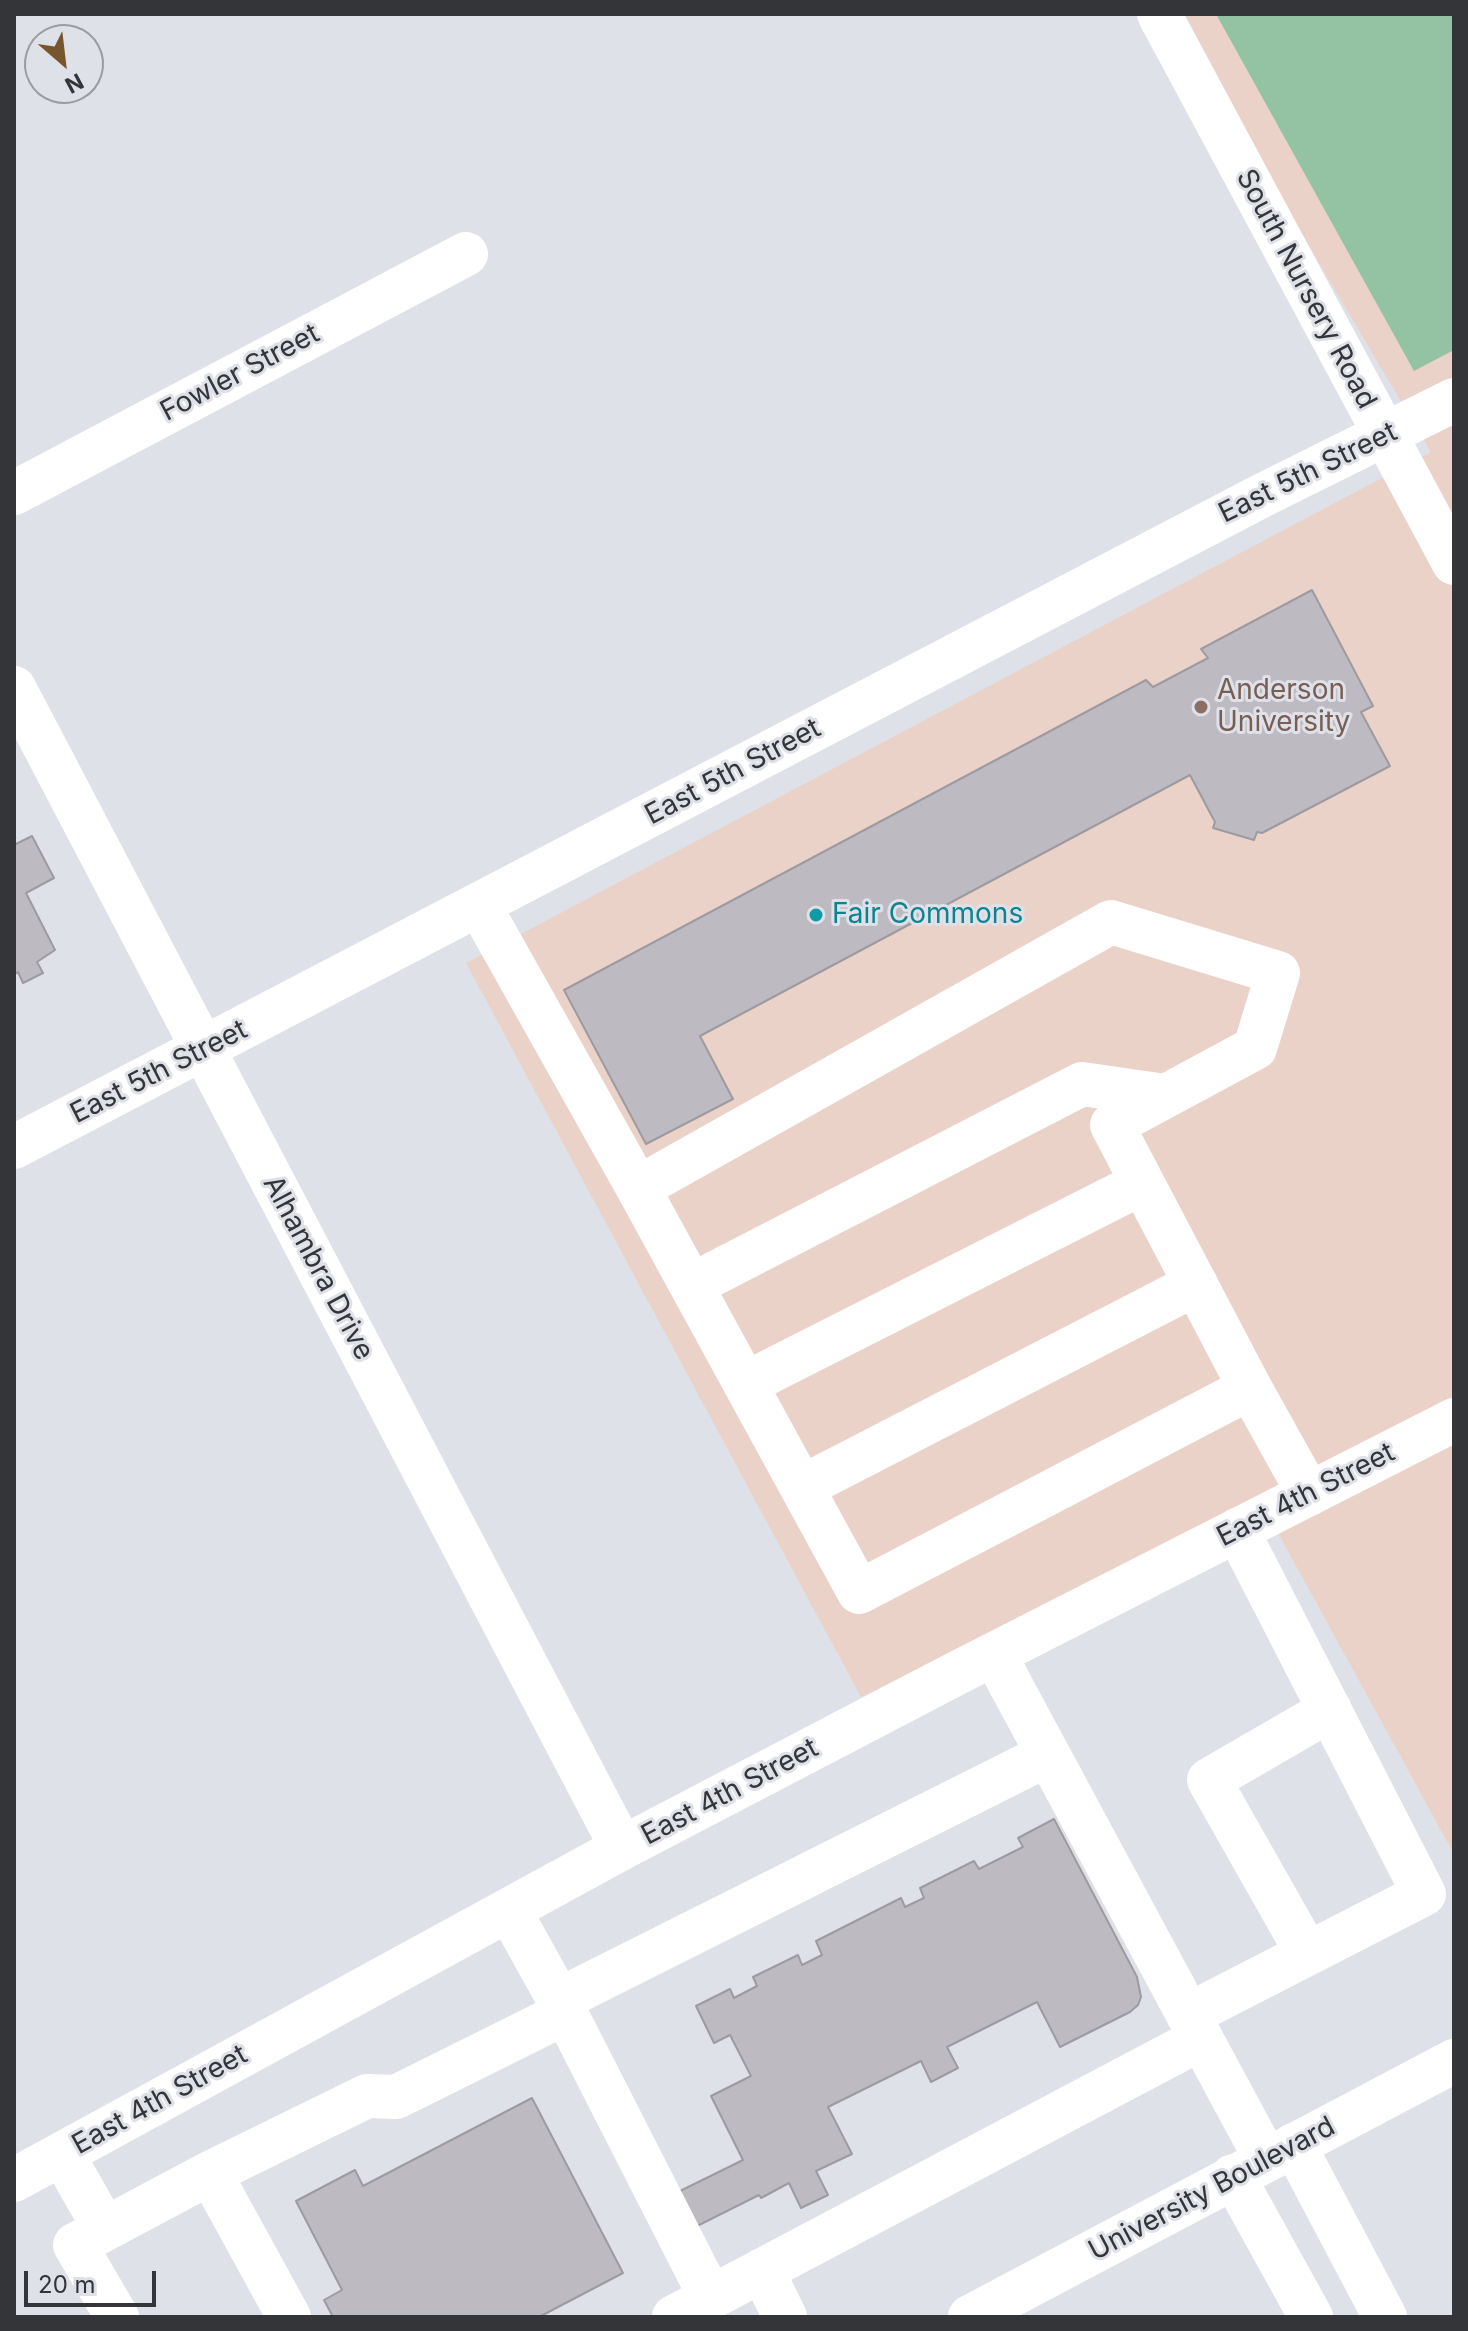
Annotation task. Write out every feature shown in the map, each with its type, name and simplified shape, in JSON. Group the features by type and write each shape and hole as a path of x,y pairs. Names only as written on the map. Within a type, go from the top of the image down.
{"street":[{"name":"South Nursery Road","path":"1159,14 1454,563"},
{"name":"Fowler Street","path":"14,493 466,254"},
{"name":"East 5th Street","path":"14,1147 1249,502 1454,400"},
{"name":"Alhambra Drive","path":"14,688 622,1848"},
{"path":"479,905 692,1285 859,1592 1250,1388"},
{"path":"638,1188 1111,922 1278,973 1255,1048 1112,1125 1309,1494"},
{"path":"692,1285 1082,1084 1165,1096"},
{"path":"745,1384 1142,1183"},
{"path":"802,1487 1196,1284"},
{"name":"East 4th Street","path":"14,2180 622,1848 1454,1420"},
{"path":"509,1910 562,2006 692,2307 1194,2027 1307,1953 1424,1894 1237,1530"},
{"path":"994,1654 1264,2160 1385,2317"},
{"path":"1307,1953 1209,1780 1330,1710"},
{"path":"117,2317 75,2245 210,2173 367,2096 396,2097 562,2006 1047,1755"},
{"name":"University Boulevard","path":"970,2317 1454,2061"},
{"path":"62,2154 105,2229"},
{"path":"1264,2160 1311,2317"},
{"path":"210,2173 289,2317"},
{"path":"762,2270 785,2317"}],"shaded area":[{"name":"Anderson University","path":"1185,14 1454,14 1454,1854 1260,1500 861,1697 466,963 1431,452 1297,226"}],"green space":[{"path":"1216,14 1454,14 1454,350 1414,371"}],"building":[{"name":"Fair Commons","path":"1312,590 1373,706 1361,712 1390,766 1262,833 1257,832 1254,840 1213,828 1215,822 1190,775 700,1036 733,1099 646,1144 564,990 1146,680 1153,687 1208,658 1201,649"},
{"path":"32,836 54,878 26,893 55,950 37,962 43,973 23,983 18,972 14,975 14,845"},
{"path":"1054,1819 1137,1977 1141,1997 1138,2005 1060,2047 1037,2002 947,2047 958,2068 931,2082 921,2061 828,2107 852,2154 816,2171 828,2195 801,2208 789,2183 691,2229 674,2194 743,2160 711,2096 751,2076 730,2035 714,2043 696,2006 730,1989 734,1998 757,1986 753,1977 798,1955 802,1965 822,1955 816,1941 901,1898 905,1907 924,1898 920,1888 974,1861 979,1869 1023,1847 1018,1838"},
{"path":"532,2098 623,2273 539,2317 333,2317 324,2300 342,2290 296,2201 355,2170 363,2186"}],"place":[{"name":"Anderson University","path":"1201,707"},
{"name":"Fair Commons","path":"816,915"}]}
